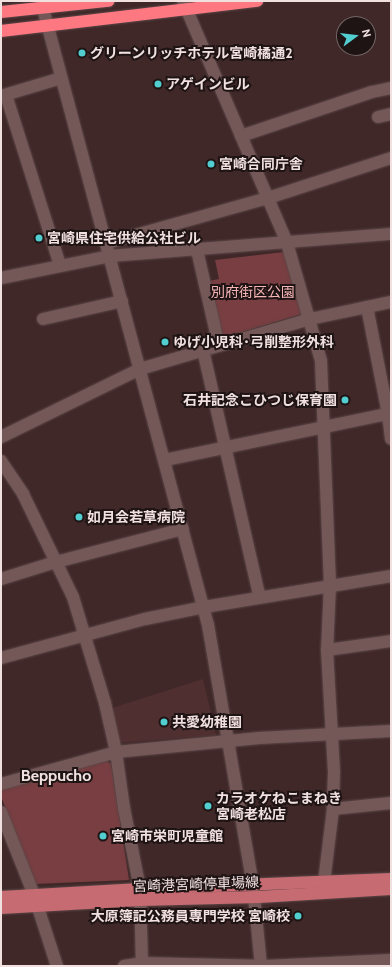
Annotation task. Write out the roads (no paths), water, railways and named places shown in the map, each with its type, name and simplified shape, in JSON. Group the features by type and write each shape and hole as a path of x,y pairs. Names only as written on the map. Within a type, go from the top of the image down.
{"highway":[{"path":"1,12 41,4 108,1"},
{"path":"1,31 47,27 184,5 258,1"}],"main road":[{"name":"宮崎港宮崎停車場線","path":"140,894 255,897 391,879"},
{"name":"宮崎港宮崎停車場線","path":"1,908 36,901 253,885 391,889"},
{"name":"宮崎港宮崎停車場線","path":"1,897 36,901"}],"street":[{"path":"41,4 107,243 204,607 255,897 262,966"},
{"path":"184,5 287,243 321,361 330,586 327,650 333,733 334,773 333,809 323,887"},
{"path":"60,265 4,96 61,78"},
{"path":"241,136 372,92 391,88"},
{"path":"378,117 391,114"},
{"path":"107,243 268,198 391,158"},
{"path":"1,278 110,256 391,234"},
{"path":"197,250 219,346"},
{"path":"43,319 122,300"},
{"path":"1,437 140,370 310,319 391,302"},
{"path":"367,307 390,414 391,439"},
{"path":"203,350 260,598"},
{"path":"165,460 390,414"},
{"path":"1,461 23,494 73,597 86,635 105,703 116,752 124,808 140,894 142,965"},
{"path":"1,579 56,562 183,529"},
{"path":"1,658 145,619 204,607 391,576"},
{"path":"327,650 391,641"},
{"path":"1,784 116,752 228,741 391,730"},
{"path":"333,809 391,803"},
{"path":"2,815 36,901 57,966"},
{"path":"124,966 262,966 388,962"}],"place":[{"name":"グリーンリッチホテル宮崎橘通2","path":"82,53"},
{"name":"アゲインビル","path":"158,84"},
{"name":"宮崎合同庁舎","path":"211,164"},
{"name":"宮崎県住宅供給公社ビル","path":"39,238"},
{"name":"ゆげ小児科･弓削整形外科","path":"165,342"},
{"name":"石井記念こひつじ保育園","path":"345,400"},
{"name":"如月会若草病院","path":"79,517"},
{"name":"共愛幼稚園","path":"164,722"},
{"name":"カラオケねこまねき 宮崎老松店","path":"208,806"},
{"name":"宮崎市栄町児童館","path":"103,836"},
{"name":"大原簿記公務員専門学校 宮崎校","path":"298,916"}],"district":[{"name":"Beppucho","path":"56,776"}],"park label":[{"name":"別府街区公園","path":"253,292"}]}
